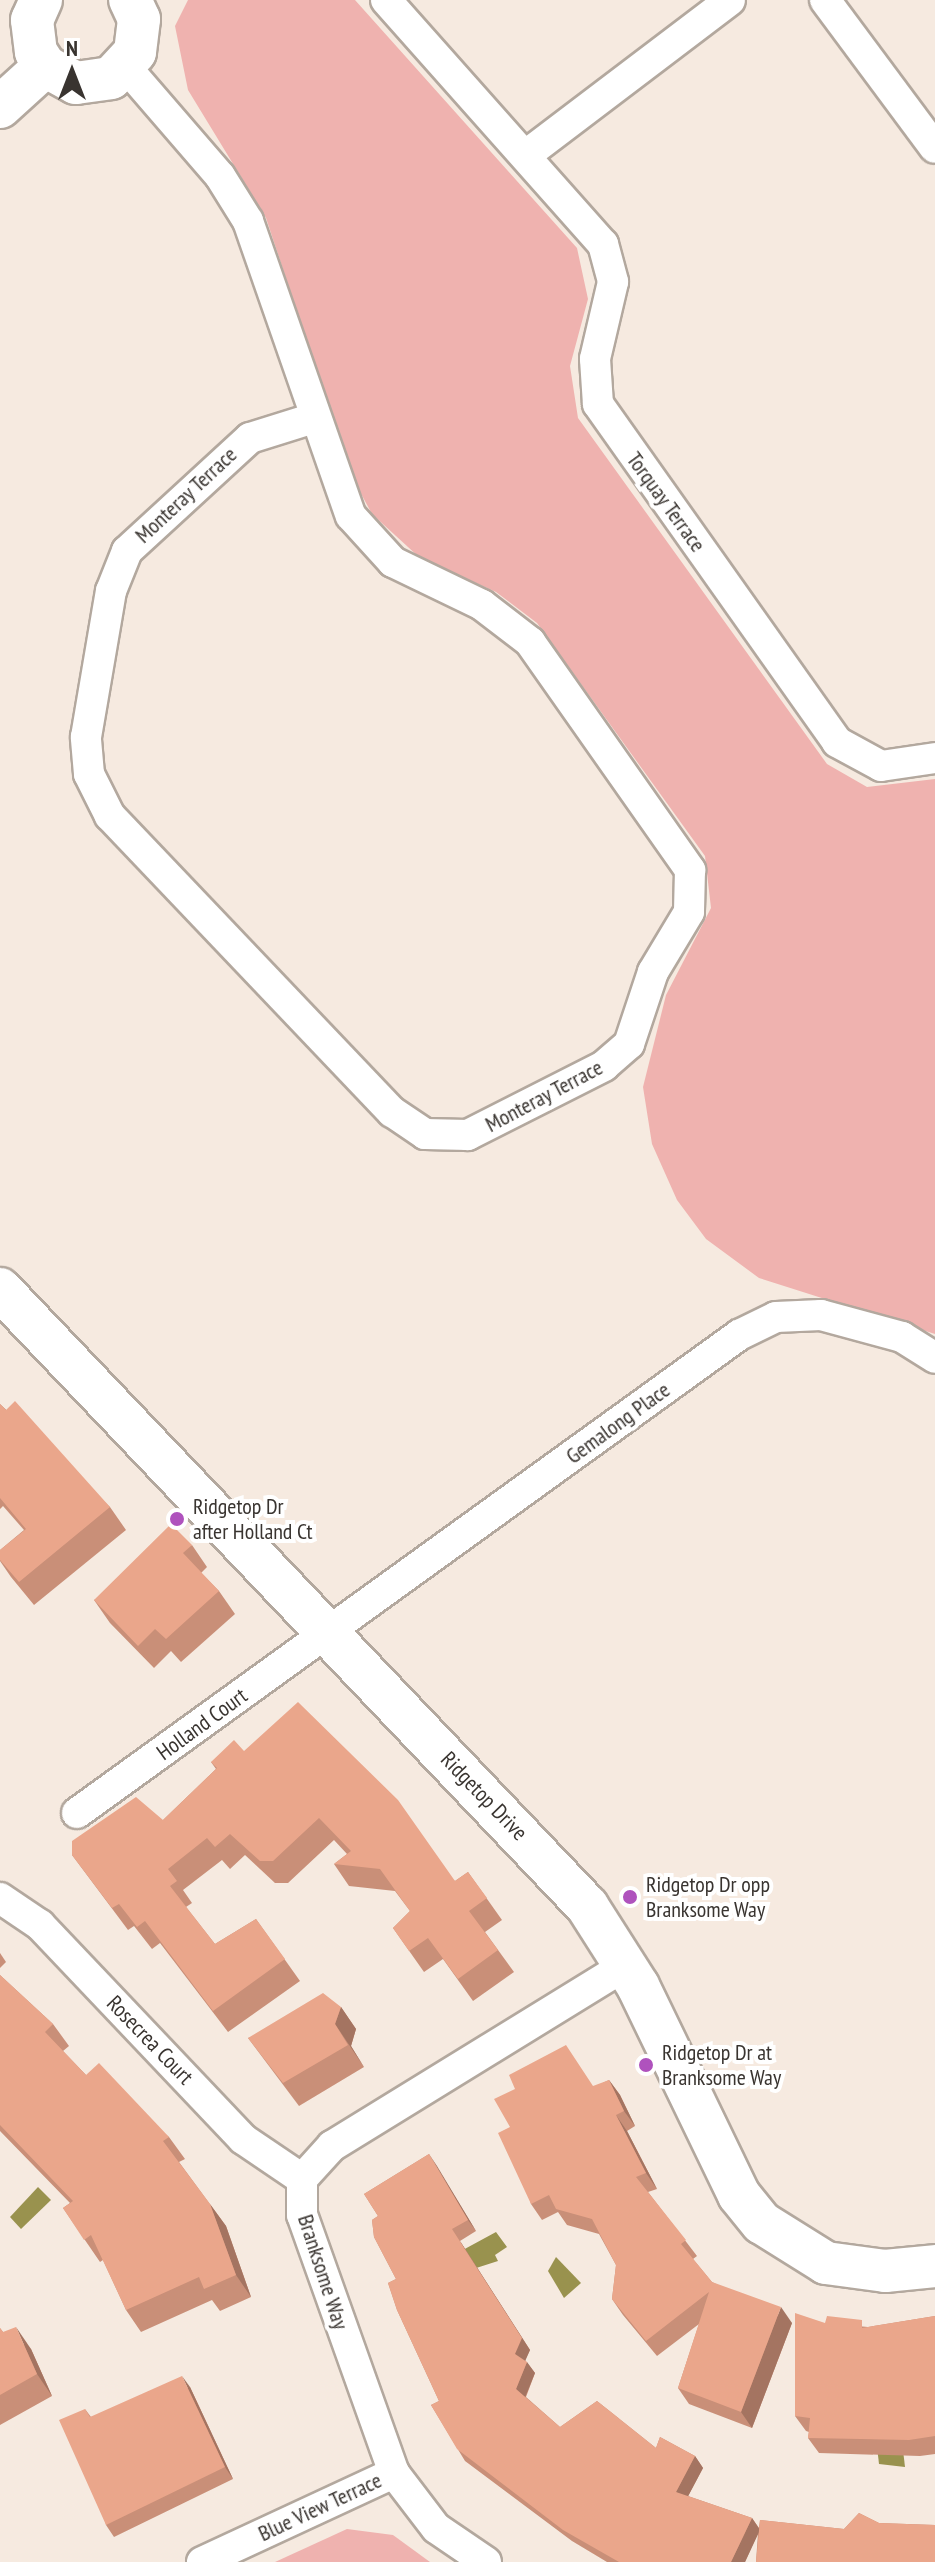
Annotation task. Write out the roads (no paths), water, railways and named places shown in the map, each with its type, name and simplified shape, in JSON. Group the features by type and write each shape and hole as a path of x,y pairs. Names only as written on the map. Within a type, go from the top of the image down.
{"street":[{"path":"41,0 32,36 45,66 76,83 94,83 125,66 139,36 130,0"},
{"name":"Torquay Terrace","path":"386,0 591,225 609,261 611,304 594,374 606,419 837,742 881,766 935,758"},
{"path":"526,155 730,0"},
{"path":"825,0 935,148"},
{"path":"0,107 45,66"},
{"name":"Monteray Terrace","path":"125,66 235,196 314,418 338,489 371,541 406,572 482,605 530,642 677,844 692,879 689,912 653,972 629,1044 604,1066 468,1135 425,1134 392,1112 110,816 89,774 86,737 108,605 127,551 243,443 314,418"},
{"name":"Ridgetop Drive","path":"0,1289 568,1885 626,1965 729,2177 762,2223 826,2263 885,2271 935,2266"},
{"name":"Gemalong Place","path":"327,1634 760,1324 821,1315 902,1337 935,1358"},
{"name":"Holland Court","path":"77,1813 327,1634"},
{"name":"Rosecrea Court","path":"0,1898 40,1925 243,2139 302,2179"},
{"path":"302,2179 332,2146 626,1965"},
{"name":"Branksome Way","path":"302,2179 302,2215 394,2473 436,2528 486,2562"},
{"name":"Blue View Terrace","path":"202,2562 394,2473"}],"place":[{"name":"Ridgetop Dr after Holland Ct","path":"177,1519"},
{"name":"Ridgetop Dr opp Branksome Way","path":"630,1897"},
{"name":"Ridgetop Dr at Branksome Way","path":"646,2065"}]}
